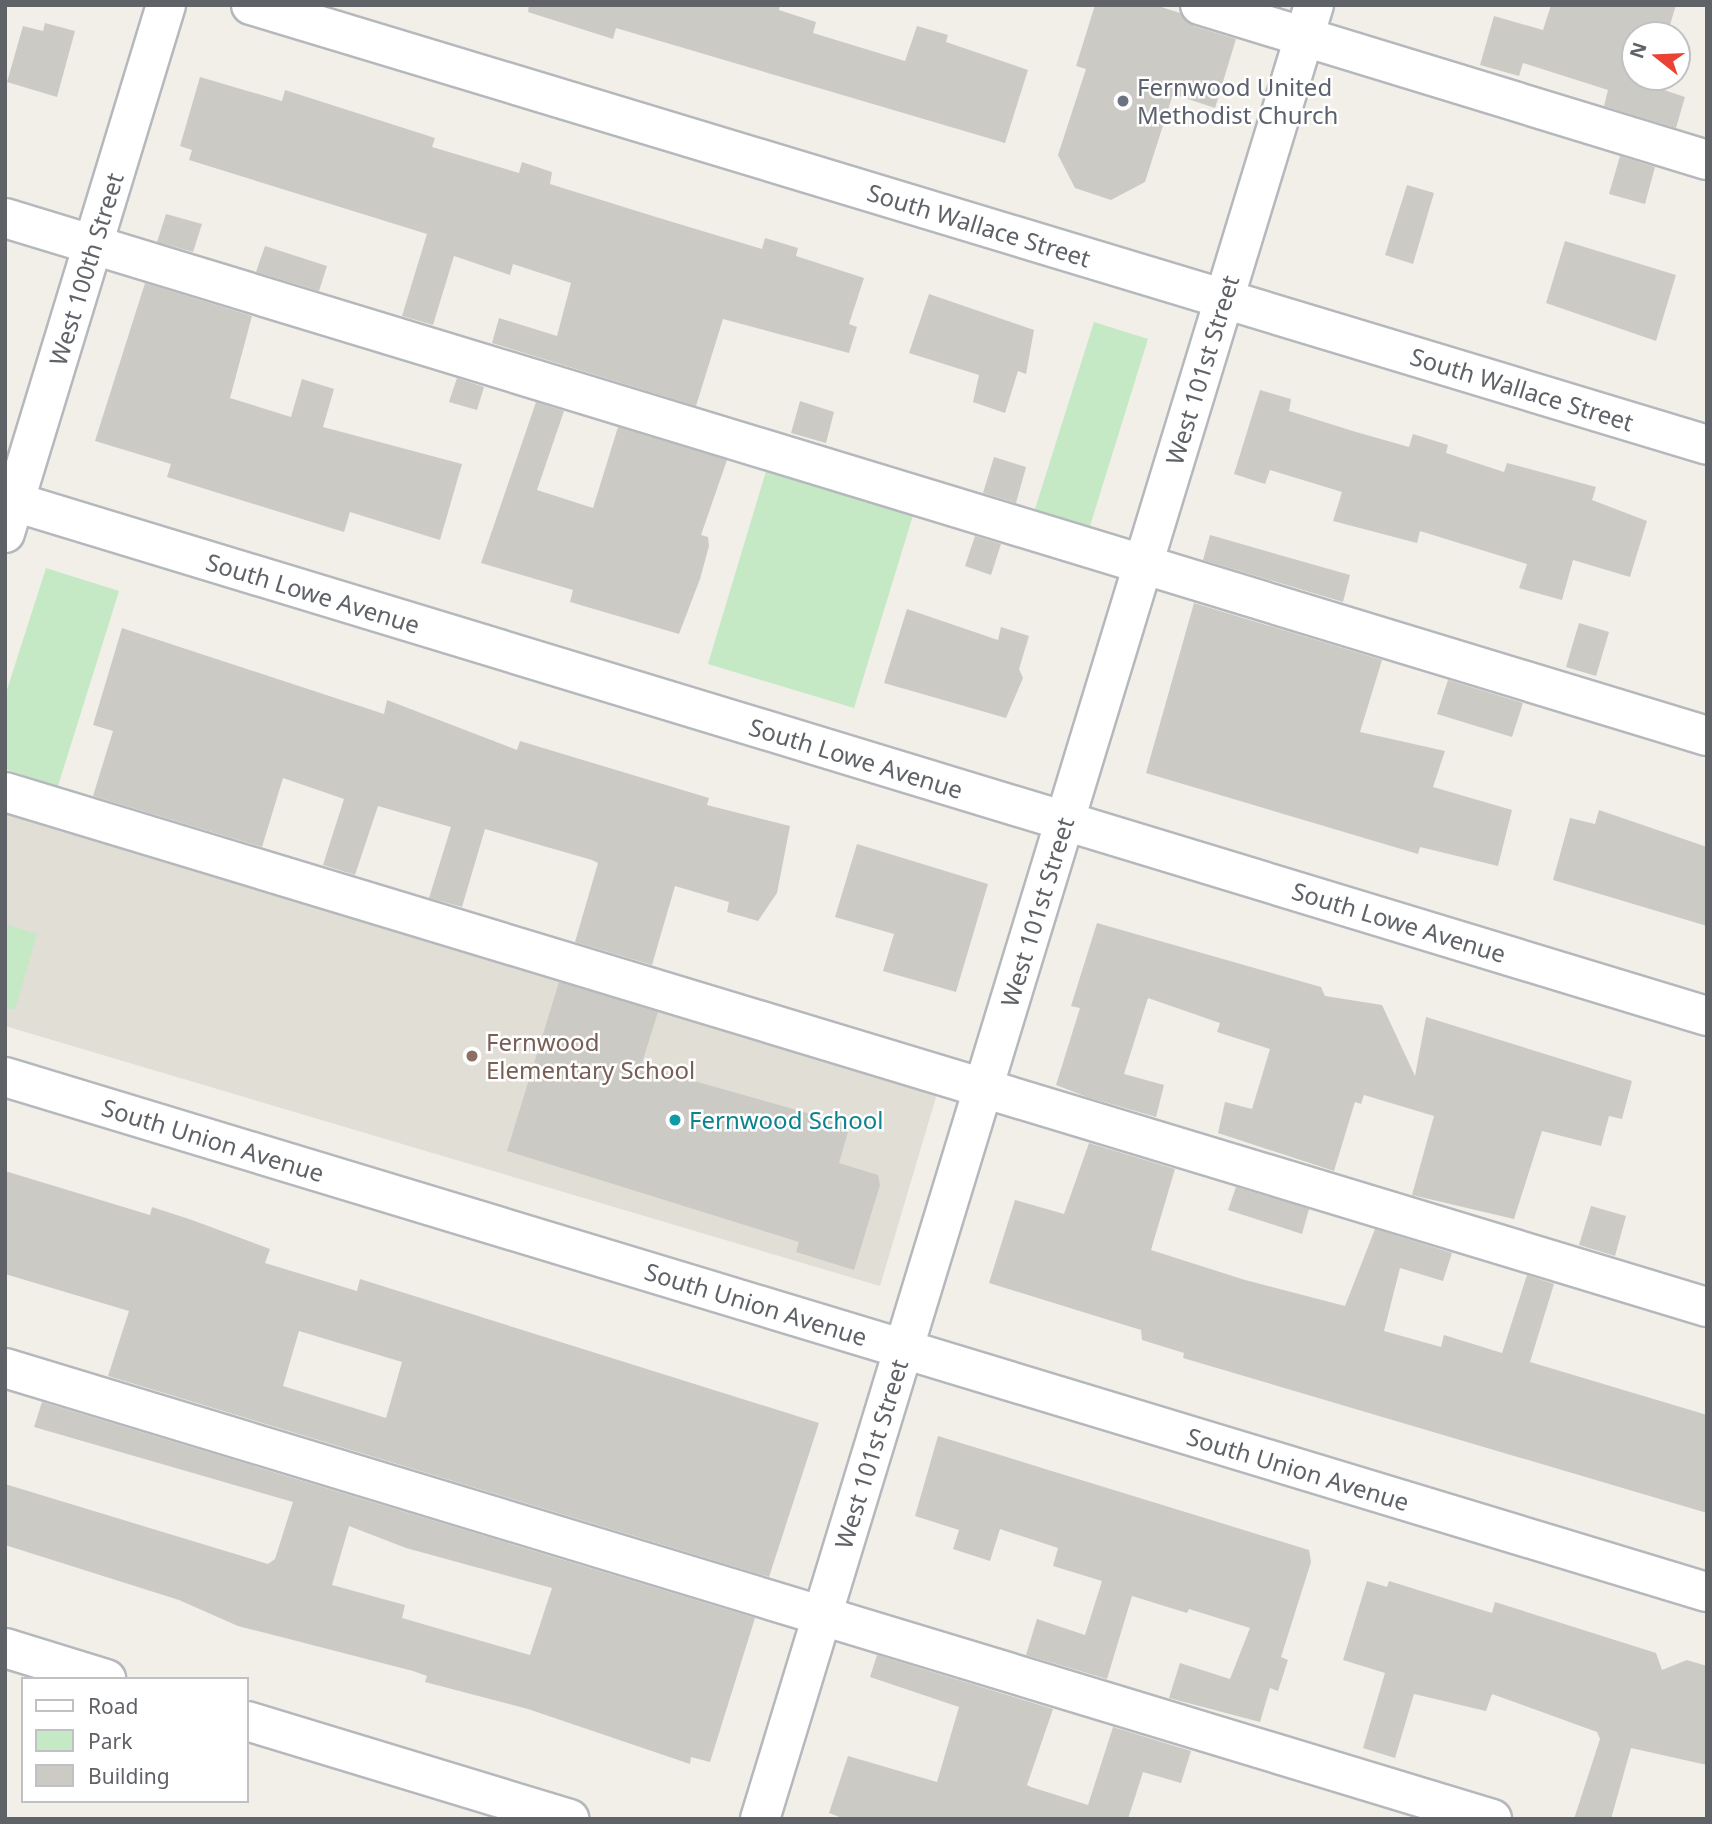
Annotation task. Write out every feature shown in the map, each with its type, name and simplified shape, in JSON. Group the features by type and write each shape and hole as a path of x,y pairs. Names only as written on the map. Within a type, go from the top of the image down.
{"street":[{"name":"West 100th Street","path":"8,511 166,5"},
{"name":"South Wallace Street","path":"251,5 1707,445"},
{"path":"1200,5 1309,21 1707,160"},
{"name":"West 101st Street","path":"760,1819 1309,21"},
{"path":"5,218 1707,736"},
{"name":"South Lowe Avenue","path":"8,511 1065,821 1707,1016"},
{"path":"5,792 1707,1307"},
{"name":"South Union Avenue","path":"5,1077 1707,1592"},
{"path":"5,1368 1492,1819"},
{"path":"5,1648 99,1677"},
{"path":"248,1721 569,1819"}],"shaded area":[{"name":"Fernwood Elementary School","path":"5,809 939,1087 880,1286 5,1026"}],"green space":[{"path":"1094,322 1148,339 1090,526 1035,509"},
{"path":"767,468 914,512 854,708 708,664"},
{"path":"46,568 119,591 58,786 5,769 5,696"},
{"path":"5,924 37,934 15,1010 5,1007"}],"building":[{"path":"529,5 780,5 779,10 816,22 813,33 905,61 917,26 948,35 946,42 1028,70 1005,143 616,28 613,39 528,12"},
{"name":"Fernwood United Methodist Church","path":"1095,5 1155,5 1180,13 1194,26 1236,39 1215,108 1173,94 1145,182 1111,200 1075,188 1058,155 1086,69 1076,66"},
{"path":"1551,5 1676,5 1671,21 1621,21 1621,91 1667,91 1685,97 1676,128 1604,106 1608,90 1523,63 1519,76 1480,65 1494,16 1543,30"},
{"path":"45,23 75,31 57,97 7,82 23,26 43,31"},
{"path":"200,77 282,101 285,90 435,138 432,147 519,173 522,162 552,172 550,184 656,217 762,249 765,238 798,248 796,256 864,278 849,324 857,327 849,353 723,319 696,406 492,343 499,318 557,336 571,283 513,264 510,275 454,256 433,325 402,316 427,234 189,160 192,150 180,146"},
{"path":"1620,156 1655,167 1645,204 1609,194"},
{"path":"1407,185 1434,193 1413,264 1385,255"},
{"path":"166,214 202,224 193,252 157,242"},
{"path":"1565,241 1676,275 1656,341 1546,303"},
{"path":"265,246 327,266 319,291 256,272"},
{"path":"145,283 252,316 230,398 291,417 302,379 334,389 323,427 462,464 440,540 350,512 344,532 167,477 171,464 95,441"},
{"path":"929,294 1034,330 1026,374 1018,371 1005,413 973,402 979,375 909,353"},
{"path":"457,378 484,387 477,410 449,402"},
{"path":"1260,390 1291,399 1289,411 1356,432 1409,447 1413,434 1448,445 1446,453 1504,472 1507,463 1596,487 1592,500 1647,521 1630,577 1573,560 1562,600 1519,588 1527,564 1420,531 1417,543 1333,521 1342,492 1270,470 1265,484 1234,474"},
{"path":"800,401 834,412 826,443 791,433"},
{"path":"536,402 564,411 537,490 593,508 618,427 727,460 701,535 708,537 709,546 700,579 679,634 570,602 573,590 481,563"},
{"path":"994,457 1026,467 1016,503 983,493"},
{"path":"1210,535 1350,575 1343,602 1203,560"},
{"path":"975,536 1001,544 991,575 965,566"},
{"path":"1194,603 1382,660 1360,732 1445,751 1433,787 1512,810 1498,866 1420,847 1418,854 1146,773"},
{"path":"907,609 998,640 1001,627 1029,636 1019,669 1023,678 1006,718 884,683"},
{"path":"1579,623 1609,632 1596,676 1566,667"},
{"path":"122,628 384,714 387,700 517,750 520,741 709,798 707,805 790,826 777,893 758,921 727,912 729,902 675,886 652,965 575,942 598,863 592,860 485,829 462,907 429,898 451,827 378,806 355,875 323,865 344,799 283,778 262,847 93,796 113,731 93,725"},
{"path":"1448,680 1523,703 1512,737 1437,714"},
{"path":"1599,810 1707,847 1707,926 1553,880 1570,818 1595,824"},
{"path":"857,844 988,884 956,992 883,971 894,934 835,917"},
{"path":"1097,923 1321,987 1325,996 1382,1005 1415,1076 1426,1017 1632,1081 1622,1119 1609,1116 1601,1146 1542,1131 1514,1219 1412,1195 1434,1116 1364,1095 1361,1104 1355,1102 1334,1171 1218,1133 1225,1102 1252,1109 1270,1049 1217,1032 1220,1023 1148,998 1124,1074 1164,1085 1156,1117 1087,1097 1056,1085 1080,1008 1071,1006"},
{"name":"Fernwood School","path":"559,982 658,1012 641,1066 850,1125 839,1163 878,1175 880,1185 854,1270 796,1252 799,1242 507,1151"},
{"path":"1089,1143 1175,1169 1151,1250 1245,1280 1345,1306 1375,1229 1452,1253 1443,1281 1400,1268 1384,1331 1441,1347 1444,1335 1502,1353 1527,1275 1554,1284 1530,1362 1707,1415 1707,1513 1183,1358 1184,1353 1142,1340 1141,1330 989,1283 1015,1200 1064,1214"},
{"path":"5,1171 150,1215 152,1207 192,1220 270,1249 265,1263 357,1291 360,1279 819,1423 769,1577 108,1376 129,1311 5,1274","holes":["299,1331 402,1362 386,1418 283,1386"]},
{"path":"1236,1187 1309,1209 1302,1234 1228,1210"},
{"path":"1591,1206 1626,1216 1615,1256 1579,1245"},
{"path":"42,1402 755,1618 710,1762 691,1757 690,1764 528,1709 425,1682 427,1676 413,1671 238,1626 179,1600 5,1545 5,1484 268,1564 275,1559 293,1502 34,1427","holes":["349,1526 406,1548 552,1588 530,1655 402,1618 405,1605 332,1585"]},
{"path":"938,1436 1309,1550 1311,1562 1281,1657 1288,1660 1278,1691 1270,1688 1260,1722 1169,1698 1180,1663 1230,1679 1250,1628 1189,1609 1187,1613 1132,1596 1107,1679 1026,1655 1037,1619 1085,1635 1102,1581 1053,1566 1058,1548 1000,1529 990,1561 953,1549 959,1530 915,1516"},
{"path":"1367,1581 1387,1587 1389,1581 1492,1613 1495,1602 1656,1653 1662,1670 1687,1660 1707,1666 1707,1765 1631,1748 1611,1819 1574,1819 1600,1739 1597,1732 1492,1694 1486,1711 1414,1694 1395,1758 1363,1748 1385,1673 1343,1660"},
{"path":"877,1655 1053,1709 1027,1785 1031,1787 1088,1805 1113,1727 1191,1751 1181,1783 1143,1772 1128,1819 845,1819 829,1813 848,1756 937,1782 959,1707 870,1677"}],"place":[{"name":"Fernwood United Methodist Church","path":"1123,101"},
{"name":"Fernwood Elementary School","path":"472,1056"},
{"name":"Fernwood School","path":"675,1120"}]}
